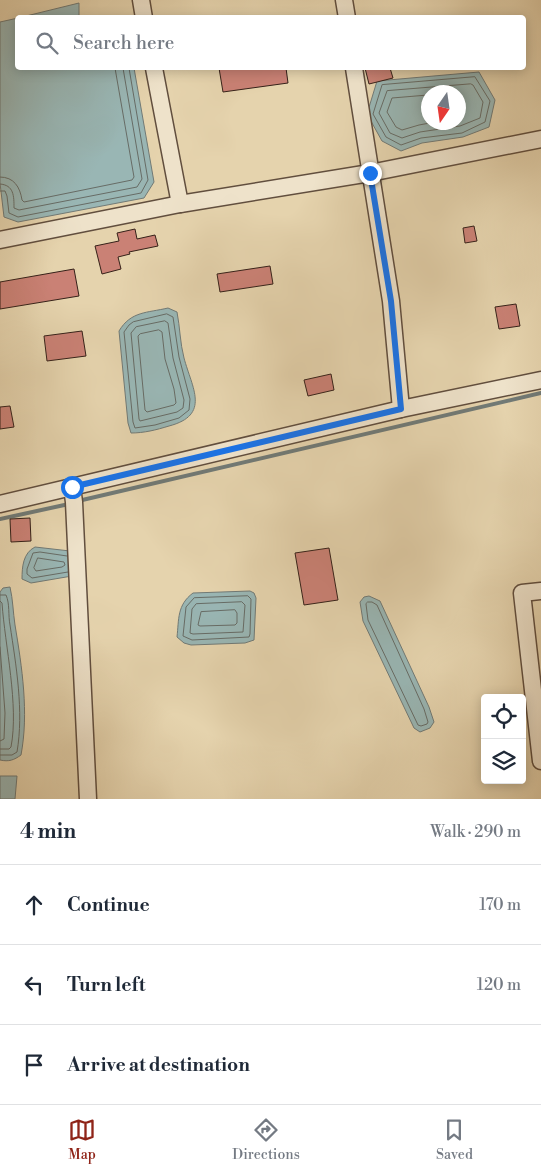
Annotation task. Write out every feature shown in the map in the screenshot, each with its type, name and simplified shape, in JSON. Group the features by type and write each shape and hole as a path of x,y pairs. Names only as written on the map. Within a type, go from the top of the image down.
{"street":[{"path":"141,0 144,15"},
{"path":"344,0 346,15"},
{"path":"154,70 180,204"},
{"path":"354,70 391,301 401,409"},
{"path":"0,240 180,204 370,173 541,138"},
{"path":"0,504 401,409 541,380"},
{"path":"72,487 88,799"},
{"path":"541,591 522,593 541,761"}],"water":[{"path":"79,3 79,15 30,15"},
{"path":"15,19 15,70 134,70 154,182 144,198 18,222 4,217 0,183 0,22"},
{"path":"479,72 495,100 489,127 463,137 422,143 401,151 382,141 367,114 377,81"},
{"path":"168,308 177,312 183,352 194,390 194,408 190,415 182,421 155,430 131,433 128,423 119,331 134,316"},
{"path":"35,547 70,551 72,576 31,583 22,579 23,565 26,557"},
{"path":"10,587 22,674 24,723 21,755 6,761 0,760 0,592 3,588"},
{"path":"250,591 254,593 256,598 254,640 245,643 191,645 184,643 177,637 181,607 193,593"},
{"path":"369,596 380,601 429,707 434,722 430,728 420,732 414,728 363,621 360,602 364,597"},
{"path":"0,776 17,776 15,799 0,799"}],"building":[{"path":"219,70 286,70 288,83 223,92"},
{"path":"366,70 391,70 393,78 369,84"},
{"path":"474,226 477,241 465,243 463,228"},
{"path":"135,229 137,239 155,235 158,246 129,252 130,254 118,257 121,269 102,274 95,246 119,241 117,233"},
{"path":"270,266 273,284 220,292 217,274"},
{"path":"74,269 79,296 0,309 0,282"},
{"path":"516,304 520,326 499,329 495,307"},
{"path":"82,331 86,356 47,361 44,336"},
{"path":"331,374 334,390 308,396 304,380"},
{"path":"10,406 14,427 0,429 0,407"},
{"path":"30,518 31,541 11,542 10,519"},
{"path":"329,548 338,600 304,605 295,553"}],"waterway":[{"path":"78,501 541,393"},
{"path":"0,519 69,504"}],"route":[{"path":"72,487 401,409 391,301 370,173"}]}
